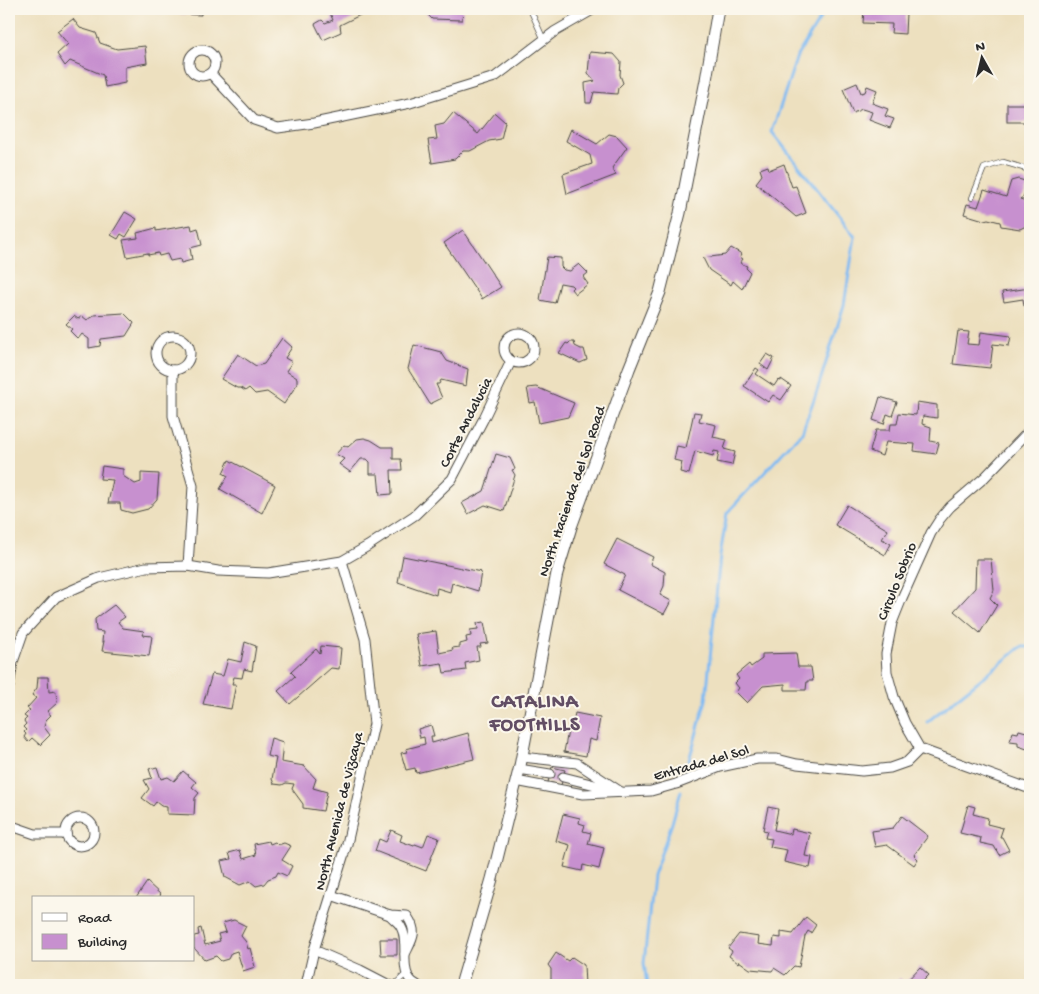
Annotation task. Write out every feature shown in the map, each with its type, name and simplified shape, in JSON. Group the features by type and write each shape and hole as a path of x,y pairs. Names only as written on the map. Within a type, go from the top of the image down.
{"street":[{"path":"211,74 254,120 278,128 314,122 410,102 495,77 544,40 594,9"},
{"name":"North Hacienda del Sol Road","path":"461,985 492,879 521,763 557,573 571,527 660,292 680,213 718,9"},
{"name":"Corte Andalucia","path":"342,561 415,515 452,478 484,418 511,361"},
{"path":"173,370 173,416 193,486 188,566"},
{"name":"Circulo Sobrio","path":"920,749 905,723 886,672 886,654 892,623 931,533 940,519 950,507 985,477 1030,430"},
{"path":"9,686 13,662 23,633 56,597 98,578 146,567 188,566 218,571 268,572 342,561"},
{"name":"North Avenida de Vizcaya","path":"306,985 314,950 347,844 374,724 365,639 342,561"},
{"path":"920,749 1030,788"},
{"name":"Entrada del Sol","path":"516,781 583,794 651,790 676,784 720,767 757,759 777,759 798,764 862,771 890,768 907,762 920,749"},
{"path":"521,763 550,774"},
{"path":"521,763 578,763 621,792"},
{"path":"563,777 621,792"},
{"path":"9,825 35,834 66,834"},
{"path":"331,895 390,915 401,926 405,940 406,974 412,983 417,985"},
{"path":"314,950 389,985"}],"lane":[{"path":"530,9 544,40"},
{"path":"972,198 984,168 1003,162 1030,170"},
{"path":"394,985 406,974"}],"building":[{"path":"154,9 201,9 201,15 154,13"},
{"path":"328,9 338,9 339,11 344,9 372,9 340,25 341,32 323,40 315,24 322,20 325,23 333,20"},
{"path":"422,9 463,9 462,20 432,19"},
{"path":"864,9 897,9 897,13 906,13 905,34 891,33 892,24 863,23"},
{"path":"73,19 80,28 96,33 100,43 117,49 145,46 147,63 125,67 125,83 105,87 103,75 70,61 65,66 57,54 68,44 57,31"},
{"path":"590,52 614,54 621,62 620,75 623,83 618,88 617,94 594,92 591,103 586,103 585,83 595,81 588,73"},
{"path":"857,83 861,93 865,92 867,86 877,90 872,103 888,109 885,116 894,119 890,128 869,120 872,112 862,109 853,113 843,89"},
{"path":"1007,104 1030,104 1030,122 1007,122"},
{"path":"453,113 478,134 495,113 505,122 501,139 489,141 470,151 463,151 455,159 432,163 428,140 437,139 435,126 444,124"},
{"path":"571,129 597,144 609,134 617,136 627,147 612,168 616,175 567,194 563,174 592,164 590,155 566,141"},
{"path":"784,164 792,187 796,186 806,213 796,217 756,183 762,175 760,169 768,166 769,170"},
{"path":"1018,179 1025,181 1028,186 1023,197 1020,199 1028,202 1030,207 1030,224 1020,229 1001,226 1000,222 984,220 964,214 967,204 978,207 984,190 1006,197 1011,181"},
{"path":"125,212 137,219 126,237 121,234 118,239 111,235"},
{"path":"191,225 192,230 198,228 202,245 190,248 192,260 181,263 180,259 170,261 167,254 159,256 158,253 127,257 123,240 138,238 137,233 156,228 156,231"},
{"path":"463,230 501,287 482,299 444,243"},
{"path":"731,248 742,254 740,257 743,259 740,263 747,266 746,268 750,272 742,289 733,281 731,285 709,270 703,258 725,255"},
{"path":"547,257 561,258 561,267 564,270 570,271 579,264 588,273 583,277 588,284 575,294 571,289 573,287 571,285 560,283 555,303 540,300"},
{"path":"1030,288 1030,305 1024,306 1023,299 1004,302 1002,292"},
{"path":"124,313 134,323 126,336 101,339 100,346 89,348 89,339 82,334 78,339 70,331 72,329 66,324 74,316 78,319 82,316 87,320 94,315"},
{"path":"958,331 969,332 967,344 979,345 981,332 1011,336 1009,346 993,344 990,368 953,364"},
{"path":"282,338 292,347 285,358 292,362 286,371 297,378 297,384 284,404 267,392 255,394 249,388 245,391 221,379 238,354 256,366 264,364"},
{"path":"574,342 575,346 584,349 587,360 580,363 559,353 566,343"},
{"path":"414,345 441,352 447,361 468,369 466,386 441,380 439,384 436,384 442,398 430,404 408,369"},
{"path":"767,354 774,358 768,370 760,364"},
{"path":"756,368 759,370 756,374 774,386 781,379 791,386 781,400 773,395 768,402 744,386"},
{"path":"536,387 574,403 568,417 539,423 535,402 530,403 527,388"},
{"path":"880,397 897,402 892,416 887,414 884,424 873,420"},
{"path":"917,402 937,405 937,418 923,416 922,424 931,427 930,441 939,443 936,454 914,451 915,444 886,442 882,456 870,451 876,430 890,430 891,424 897,424 899,413 916,415"},
{"path":"694,412 701,413 699,421 716,425 713,437 727,440 724,449 735,452 732,465 717,462 719,452 714,451 713,456 695,451 689,474 680,472 682,462 674,460 677,446 686,448"},
{"path":"364,438 382,447 393,447 393,459 401,459 402,470 391,470 392,494 380,495 378,474 370,474 370,462 367,459 361,459 350,472 339,464 344,459 336,454 344,445 348,447 357,439"},
{"path":"496,454 510,458 515,469 512,470 515,475 504,511 485,505 468,514 462,503 484,491"},
{"path":"229,460 275,485 262,513 220,489 228,476 223,473"},
{"path":"102,466 123,469 123,476 135,484 141,482 141,473 159,474 157,499 148,509 132,513 121,510 120,503 108,503 113,480 100,479"},
{"path":"847,505 888,530 882,539 891,544 885,555 835,525"},
{"path":"617,539 653,557 650,564 665,572 664,586 660,595 671,601 664,614 618,590 625,575 604,564"},
{"path":"403,556 481,572 478,591 452,583 450,592 437,588 436,595 398,582"},
{"path":"976,559 991,559 994,590 990,598 997,605 980,633 954,611 975,588"},
{"path":"114,605 125,617 118,622 123,628 144,631 142,635 152,636 149,656 102,651 103,632 96,631 95,619"},
{"path":"484,622 488,643 480,644 481,647 477,647 479,660 465,663 466,670 444,673 442,663 422,666 416,634 436,631 439,653 460,647 460,644 467,642 466,637 471,636 470,630 478,629 477,623"},
{"path":"245,642 256,646 252,671 244,669 242,678 234,677 232,684 236,684 231,709 203,704 212,674 223,676 228,659 241,662"},
{"path":"321,646 341,648 339,669 331,668 290,704 278,691 295,676 291,672 316,649 320,654"},
{"path":"796,653 798,667 811,667 813,681 807,681 806,690 785,690 785,684 763,686 747,703 736,692 739,688 735,683 739,679 736,675 749,664 751,667 762,659 762,654"},
{"path":"38,677 48,677 49,692 56,691 57,703 47,712 51,715 46,720 44,727 50,735 40,745 32,738 28,742 24,737 26,730 23,727 26,724 24,721 27,718 24,716 30,710 27,708 36,698 32,695 37,688"},
{"path":"575,713 600,718 596,741 589,739 586,756 564,752 568,731 571,732"},
{"path":"431,725 434,736 431,736 432,743 468,733 474,759 416,773 415,768 406,770 401,753 407,752 406,749 425,744 424,737 420,738 418,729"},
{"path":"1019,730 1030,733 1030,750 1018,746 1018,742 1010,741 1013,732 1018,733"},
{"path":"271,738 283,742 281,762 304,766 316,779 313,788 327,792 323,811 303,808 303,804 292,789 294,784 274,784 272,779 276,758 267,756"},
{"path":"157,767 161,779 168,777 174,781 183,771 196,782 192,787 199,793 195,798 194,815 167,814 167,807 161,806 156,802 153,806 142,798 149,789 144,780 152,778 149,769"},
{"path":"552,767 565,770 561,785 548,782"},
{"path":"968,805 975,807 973,814 988,818 987,824 1003,828 1000,837 1002,837 1009,850 999,855 994,846 980,843 981,838 960,833"},
{"path":"768,807 778,809 774,830 791,834 792,829 810,833 805,856 812,857 810,868 784,862 787,850 770,847 772,839 765,838 767,831 763,830"},
{"path":"563,814 580,818 579,823 585,825 583,831 591,833 588,844 604,848 599,869 583,865 582,871 564,867 570,845 556,841"},
{"path":"902,816 928,836 914,855 918,859 914,865 887,845 875,847 872,831 893,828"},
{"path":"391,830 402,835 400,841 414,846 415,844 423,847 428,834 439,838 426,871 375,851 379,839 386,842"},
{"path":"269,841 270,844 275,842 278,845 284,843 291,846 282,860 292,866 287,876 278,872 276,876 268,879 264,884 256,886 250,881 240,885 225,877 221,861 231,859 229,853 240,850 243,859 256,855 254,844"},
{"path":"147,882 161,895 160,896 137,896"},
{"path":"806,917 816,925 811,933 808,931 805,936 799,967 794,966 785,975 774,968 772,971 750,969 729,956 732,951 728,948 739,934 759,937 758,944 773,946 774,937 781,938 781,932 793,934"},
{"path":"234,920 246,926 241,936 246,942 248,949 250,948 255,967 243,971 237,951 231,953 228,959 221,961 216,956 205,960 195,949 195,936 199,935 198,929 201,928 205,945 220,941 218,934 226,932 223,923"},
{"path":"380,939 397,939 397,955 381,955"},
{"path":"556,953 568,961 572,957 584,965 585,985 551,985 551,969 548,965"},
{"path":"920,967 929,975 919,985 893,985 900,978 905,983"}],"waterway":[{"path":"686,771 706,700 720,556 727,513 802,432 844,305 855,237 772,132 797,56 826,9"},
{"path":"927,722 1021,647 1030,647"},
{"path":"647,985 644,963 653,876 681,791"}],"district":[{"name":"CATALINA FOOTHILLS","path":"535,712"}]}
